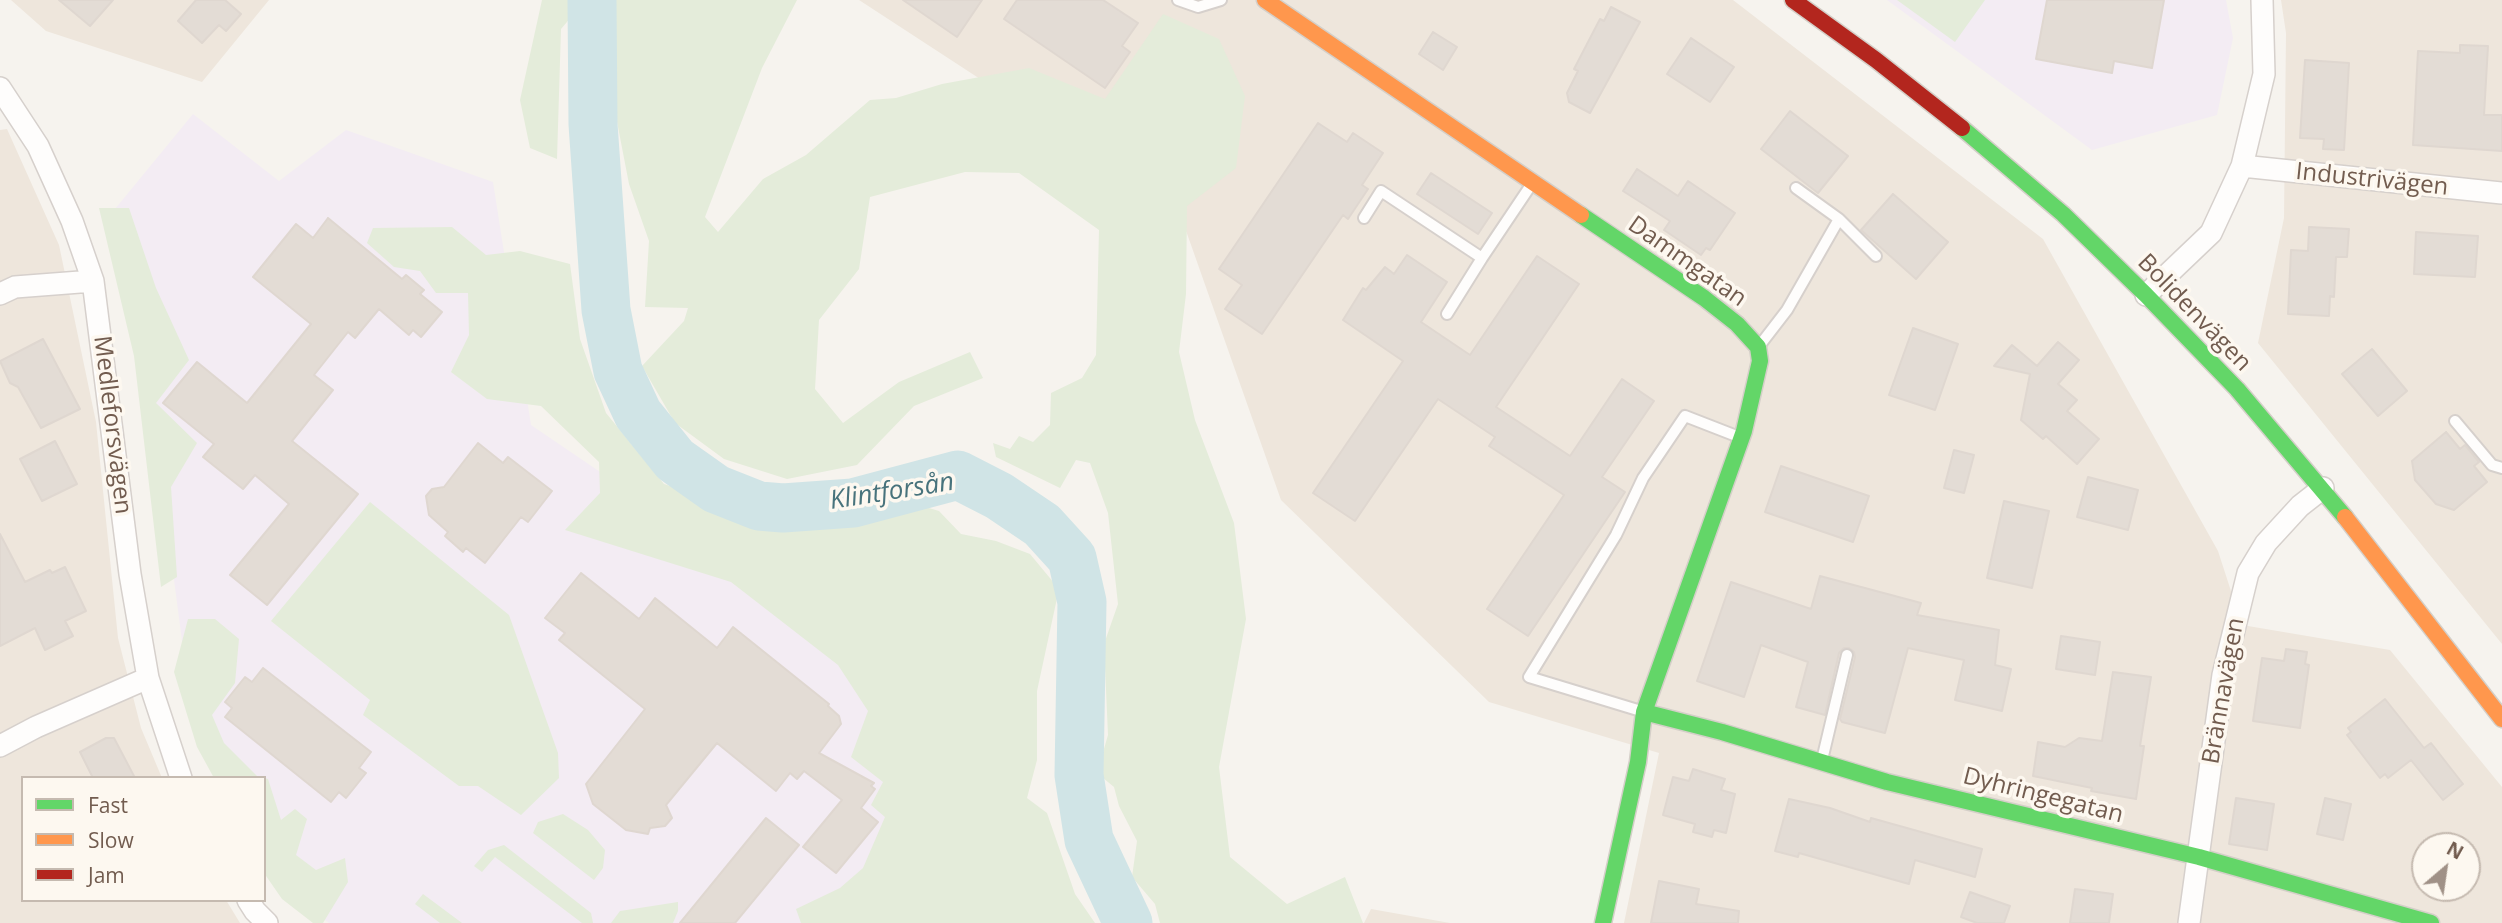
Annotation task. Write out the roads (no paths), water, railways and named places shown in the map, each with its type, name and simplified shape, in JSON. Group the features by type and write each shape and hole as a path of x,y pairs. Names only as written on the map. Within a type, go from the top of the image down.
{"street":[{"name":"Dammgatan","path":"1265,0 1704,298 1737,324 1758,347"},
{"name":"Bolidenvägen","path":"1793,0 1945,114 2063,214 2146,295 2237,389 2323,488 2502,719"},
{"path":"2146,295 2211,233 2242,166 2264,74 2262,0"},
{"name":"Medleforsvägen","path":"0,88 38,146 72,220 93,281 130,573 148,678 180,776"},
{"name":"Industrivägen","path":"2242,166 2502,193"},
{"path":"0,294 15,288 93,281"},
{"path":"1604,923 1638,762 1644,712 1741,438 1760,361 1758,347"},
{"name":"Brännavägen","path":"2189,923 2223,675 2248,573 2266,542 2300,506 2323,488"},
{"path":"0,746 36,727 148,678"},
{"name":"Dyhringegatan","path":"1644,712 1722,732 1887,782 2199,857 2431,923"},
{"path":"249,902 267,923"}],"lane":[{"path":"1178,0 1198,7 1221,0"},
{"path":"1447,314 1533,183"},
{"path":"1796,188 1839,219 1876,256"},
{"path":"1364,218 1381,191 1482,258"},
{"path":"1758,347 1787,310 1839,219"},
{"path":"1644,712 1529,677 1616,535 1643,478 1685,416 1741,438"},
{"path":"2455,421 2492,465 2502,468"},
{"path":"1821,762 1847,655"}],"waterway":[{"name":"Klintforsån","path":"592,0 593,124 606,310 618,371 638,414 675,460 716,489 759,506 783,508 853,503 958,475 999,496 1042,525 1072,558 1082,602 1079,775 1089,840 1128,923"}]}
